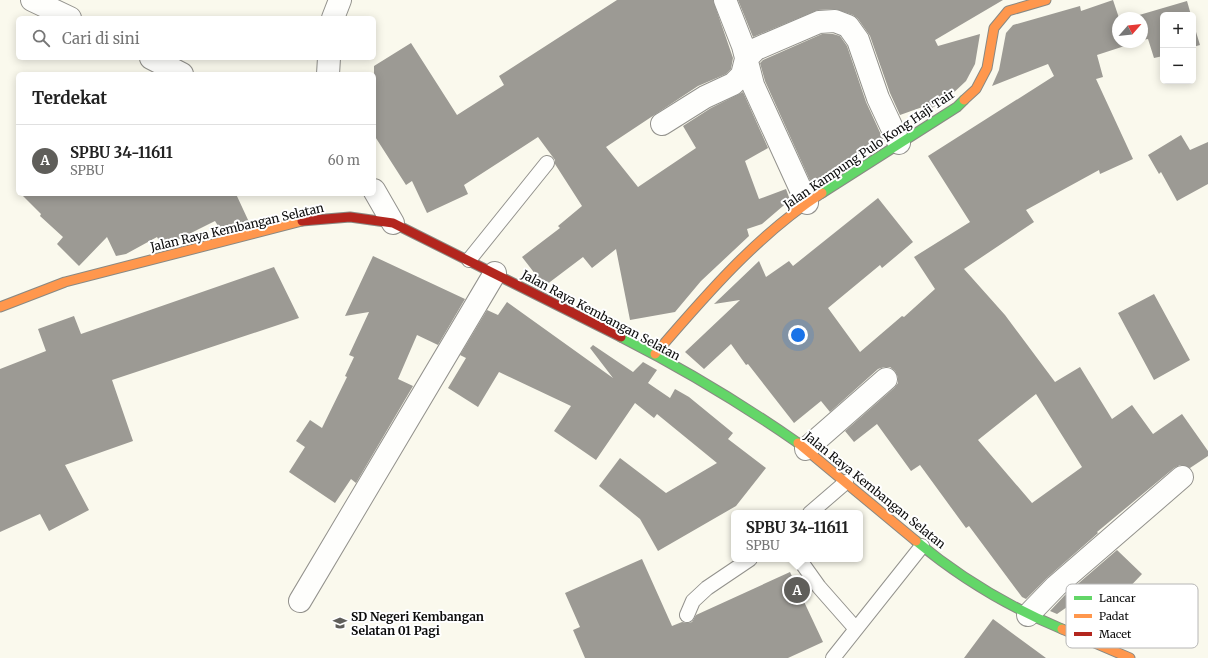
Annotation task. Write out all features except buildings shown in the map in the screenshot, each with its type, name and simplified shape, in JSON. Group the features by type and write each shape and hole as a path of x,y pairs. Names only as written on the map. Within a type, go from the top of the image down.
{"main road":[{"name":"Jalan Kampung Pulo Kong Haji Tair","path":"655,354 710,290 778,226 807,203 899,143 958,107 976,89 987,68 994,28 1008,11 1046,0"},
{"name":"Jalan Raya Kembangan Selatan","path":"0,307 65,282 307,220 344,216 367,217 393,223 655,354 765,420 806,449 922,546 995,597 1028,615 1066,631"},
{"name":"Jalan Raya Kembangan Selatan","path":"1106,648 1130,658"}],"street":[{"path":"32,0 66,16"},
{"path":"334,16 340,0"},
{"path":"725,0 746,59 753,84 807,203"},
{"path":"662,124 705,97 733,84 742,75 746,59 756,49 818,22 835,21 848,26 858,40 878,98 899,143"},
{"path":"155,60 178,72"},
{"path":"328,72 329,60"},
{"path":"376,193 393,223"},
{"path":"300,601 495,273"},
{"path":"806,449 886,379"},
{"path":"1028,615 1056,586 1182,477"}],"lane":[{"path":"469,260 547,163"},
{"path":"813,510 846,482"},
{"path":"833,658 922,546"},
{"path":"687,615 693,601 707,588 746,562"},
{"path":"802,562 819,587 856,629"}],"traffic: fast":[{"path":"822,193 957,107 964,100"},
{"path":"621,337 667,361 711,387 798,443"},
{"path":"916,541 950,567 985,590 1023,611 1062,629"}],"traffic: slow":[{"path":"964,100 976,89 987,68 994,28 1008,11 1046,0"},
{"path":"655,354 693,310 754,247 798,210 822,193"},
{"path":"0,307 65,282 302,221"},
{"path":"798,443 916,541"},
{"path":"1062,629 1066,631"},
{"path":"1107,648 1130,658"}],"traffic: jam":[{"path":"302,221 350,217 393,223 621,337"}],"place":[{"name":"SPBU 34-11611","path":"797,590"},
{"name":"SD Negeri Kembangan Selatan 01 Pagi","path":"340,623"}]}
